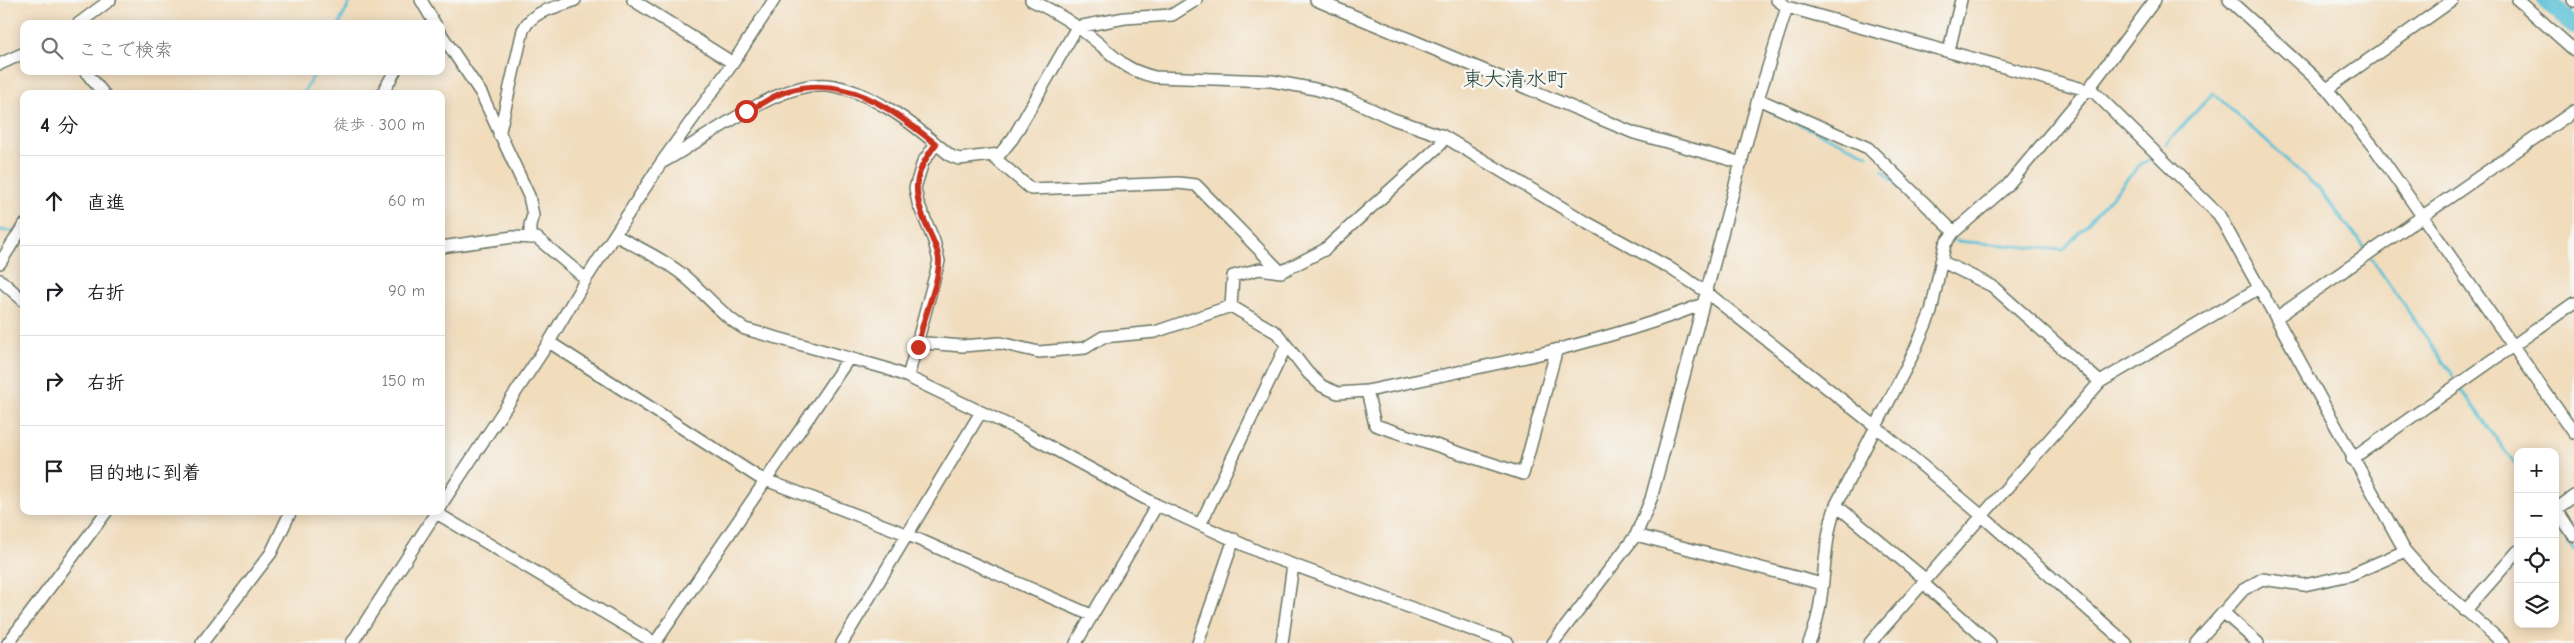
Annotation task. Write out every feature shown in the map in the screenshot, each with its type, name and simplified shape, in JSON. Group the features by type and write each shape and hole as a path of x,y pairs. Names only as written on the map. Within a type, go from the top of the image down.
{"street":[{"path":"83,20 110,0"},
{"path":"421,0 429,20"},
{"path":"499,135 523,30 527,22 533,16 575,0"},
{"path":"633,0 733,63"},
{"path":"445,498 549,342 586,279 661,163 733,63 774,0"},
{"path":"1031,0 1077,27 1124,67 1137,73 1165,78 1272,82 1315,89 1349,99 1393,119 1444,136 1586,222 1668,266 1705,292 1809,376 1875,426 1981,515 2126,643"},
{"path":"661,163 746,111 785,91 828,85 870,99 897,114 959,159 1000,154 1013,138 1077,27 1125,18 1172,15 1196,0"},
{"path":"1316,0 1634,133 1742,163"},
{"path":"1777,0 1787,7 1949,50 2094,92 2212,205 2405,551 2416,566 2503,643"},
{"path":"1949,50 1961,0"},
{"path":"1809,643 1818,623 1829,524 1836,505 1875,426 1914,352 1931,312 1945,244 1954,232 2007,186 2087,90 2155,0"},
{"path":"2229,0 2327,88 2376,150 2574,433"},
{"path":"2327,88 2453,0"},
{"path":"2518,0 2574,50"},
{"path":"1553,643 1636,535 1651,499 1758,99 1787,7"},
{"path":"445,40 481,93 529,196 533,215 530,225 530,238"},
{"path":"0,64 20,55"},
{"path":"88,75 101,90"},
{"path":"384,90 393,75"},
{"path":"1758,99 1868,148 1954,232"},
{"path":"2276,318 2574,111"},
{"path":"1231,306 1233,276 1260,269 1281,272 1324,250 1440,145 1444,136"},
{"path":"908,377 918,347 920,328 939,261 934,241 918,203 915,188 923,162 936,144"},
{"path":"991,155 1031,189 1178,183 1196,185 1281,272"},
{"path":"0,263 20,231"},
{"path":"615,235 675,269 705,293 736,324 745,329 849,358 908,377 981,412 1157,505 1293,565 1508,643"},
{"path":"445,246 513,237 537,238 586,279"},
{"path":"1941,261 1992,286 2100,382"},
{"path":"0,280 20,298"},
{"path":"1870,643 2100,382 2259,288"},
{"path":"2352,459 2574,303"},
{"path":"918,347 926,343 962,346 1000,343 1039,352 1085,348 1104,337 1155,332 1231,306 1277,333 1308,373 1322,386 1338,393 1367,391 1556,352 1648,326 1703,304"},
{"path":"549,342 758,477 906,534 1091,615"},
{"path":"1201,523 1286,346"},
{"path":"1367,391 1375,425 1523,474 1556,352"},
{"path":"445,515 655,643 768,480 849,358"},
{"path":"842,643 981,412"},
{"path":"2559,508 2574,496"},
{"path":"1076,643 1157,505"},
{"path":"1836,505 1924,581 1984,641"},
{"path":"2559,514 2574,536"},
{"path":"8,643 104,515"},
{"path":"202,643 271,553 289,515"},
{"path":"352,643 434,515"},
{"path":"1636,535 1822,584"},
{"path":"1198,643 1234,539"},
{"path":"2196,643 2243,590 2262,579 2304,585 2350,575 2405,551"},
{"path":"2465,611 2514,556"},
{"path":"1282,643 1293,565"},
{"path":"2223,612 2258,643"}],"waterway":[{"path":"341,20 351,0"},
{"path":"2546,0 2574,25"},
{"path":"305,90 314,75"},
{"path":"2166,144 2213,93 2320,190 2364,247"},
{"path":"1768,110 1868,155"},
{"path":"1956,241 2063,250 2141,164 2150,159"},
{"path":"1883,170 1942,232"},
{"path":"0,230 17,232"},
{"path":"2371,258 2453,376"},
{"path":"2461,389 2514,463"},
{"path":"2559,529 2574,550"}],"district":[{"name":"東大清水町","path":"1515,79"}],"route":[{"path":"746,111 785,91 828,85 850,91 885,106 936,144 923,162 916,179 915,188 918,203 934,241 939,261 920,328 918,347"}]}
